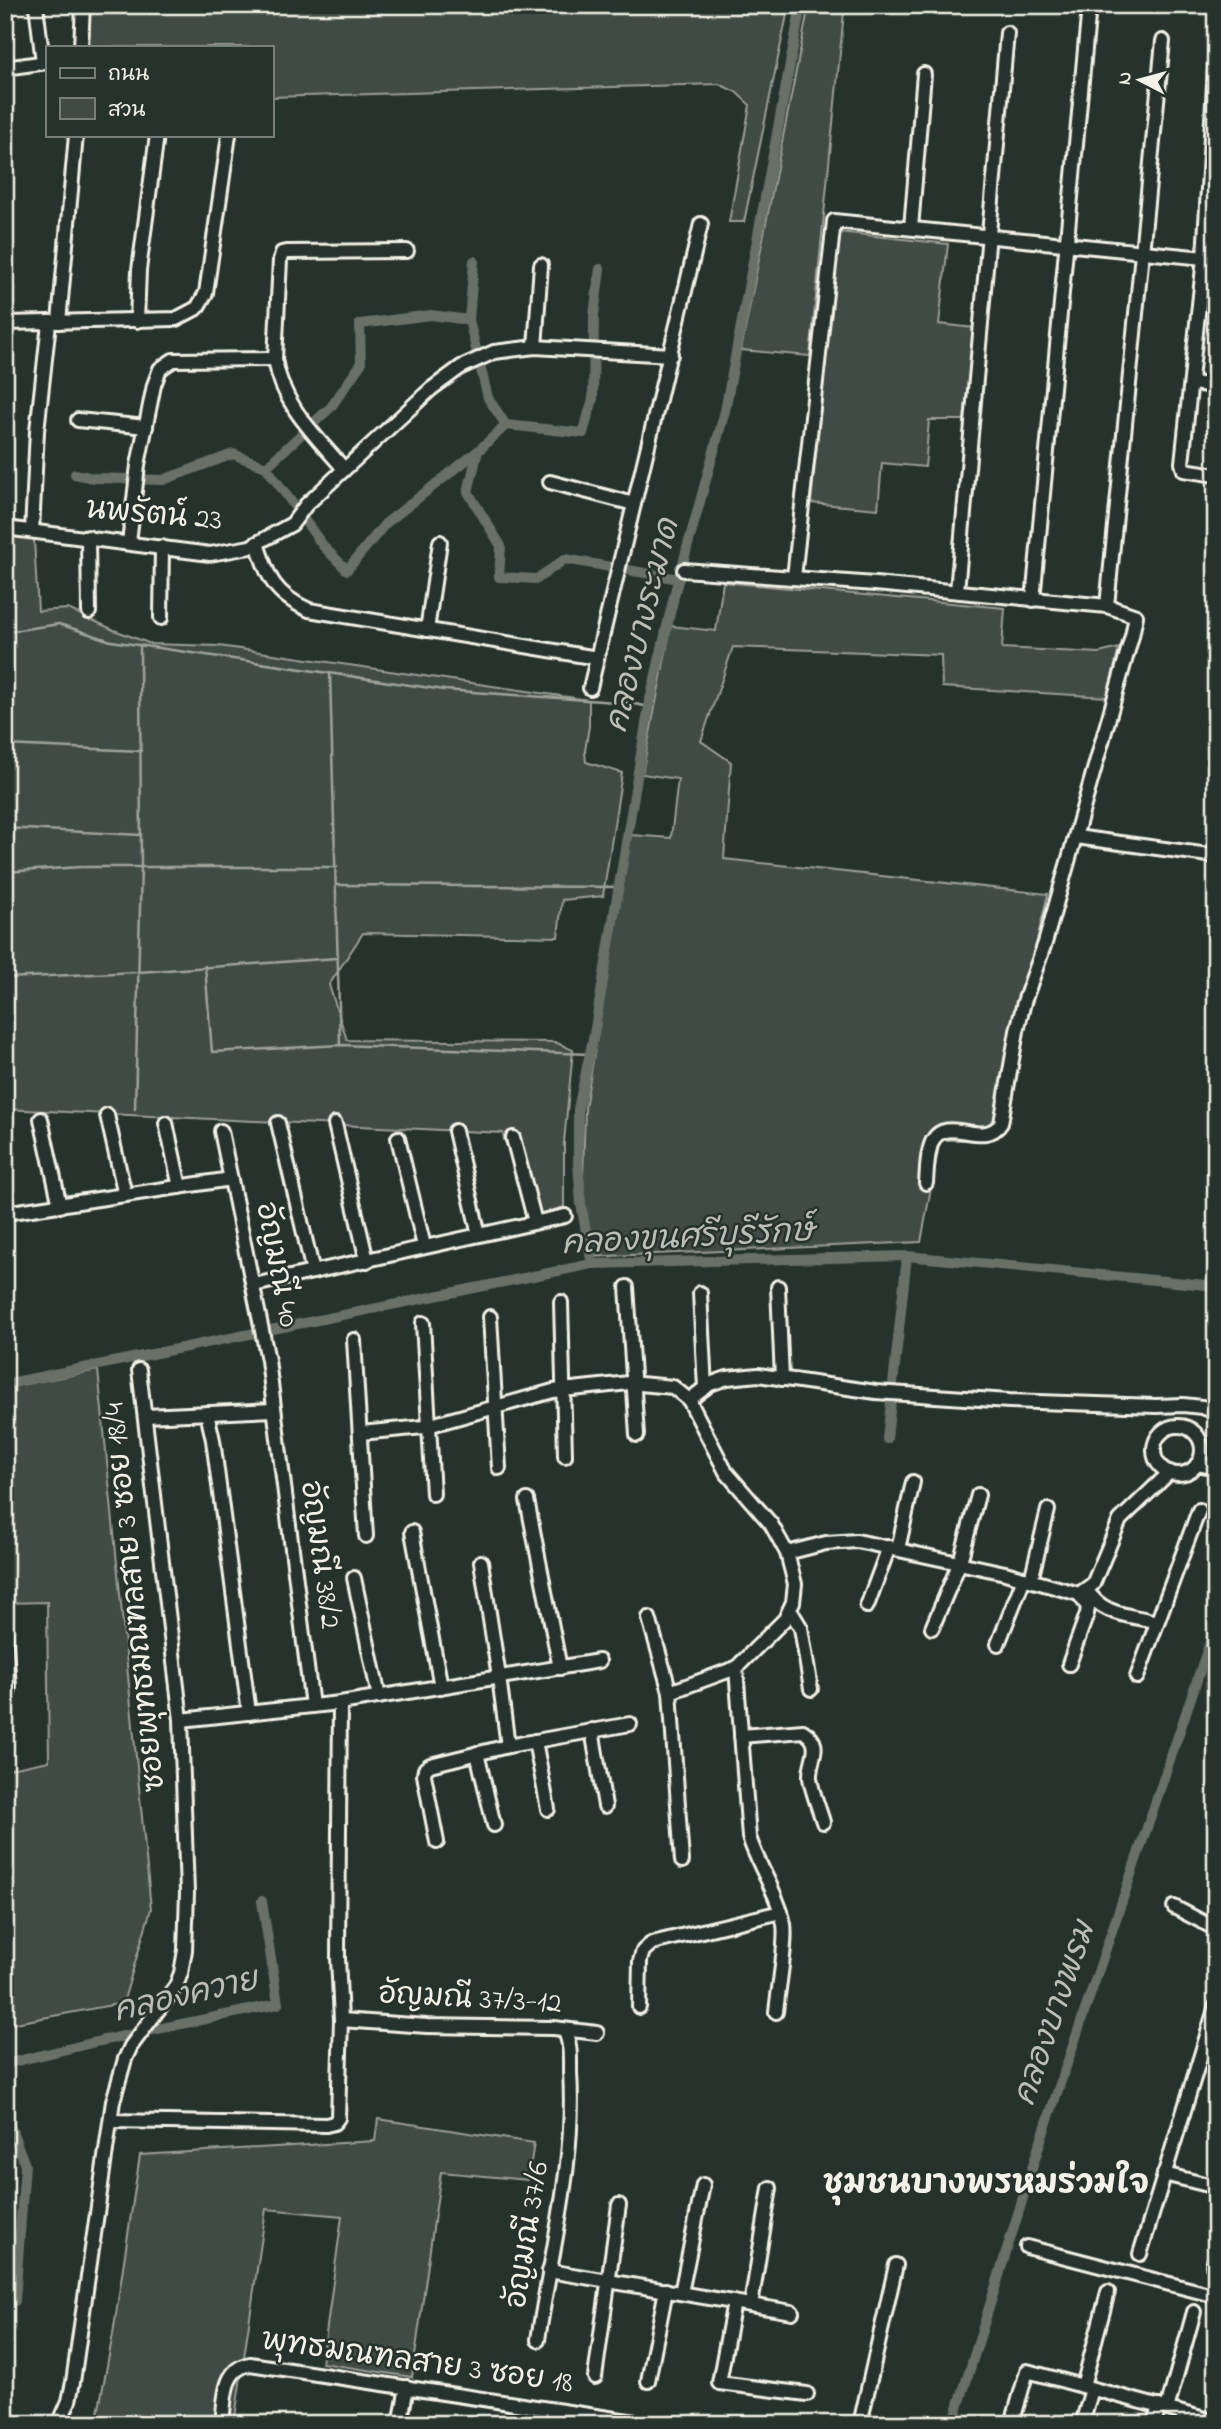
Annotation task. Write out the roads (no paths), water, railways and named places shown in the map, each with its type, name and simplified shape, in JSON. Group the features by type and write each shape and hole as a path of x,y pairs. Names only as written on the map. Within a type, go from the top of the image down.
{"street":[{"path":"5,68 45,62 36,5"},
{"path":"81,46 83,5"},
{"path":"1033,600 1088,17"},
{"path":"957,592 1007,33"},
{"path":"1107,606 1163,41"},
{"path":"1216,50 1205,258 1182,463 1184,470 1216,475"},
{"path":"911,228 924,75"},
{"path":"32,531 37,431 54,322 76,136"},
{"path":"137,321 139,270 158,136"},
{"path":"5,323 176,319 197,308 206,293 229,136"},
{"path":"794,578 834,221 1205,258"},
{"path":"590,688 701,224"},
{"path":"407,251 282,253 280,260 275,359 283,389 297,415 345,469 431,389 461,367 494,352 535,347 670,355"},
{"path":"535,347 541,265"},
{"path":"129,542 138,465 154,385 160,369 173,360 275,359"},
{"path":"1192,383 1216,386"},
{"path":"78,420 146,427"},
{"name":"นพรัตน์ 23","path":"5,528 210,554 250,547 292,524 306,505 345,469"},
{"path":"550,482 634,504"},
{"path":"89,537 89,611"},
{"path":"427,630 440,542"},
{"path":"257,543 274,586 290,602 309,610 597,658"},
{"path":"161,618 162,547"},
{"path":"684,570 1107,606 1136,616 1076,837 1045,943 1024,1002 1001,1123 996,1131 988,1134 948,1130 938,1132 932,1142 926,1183"},
{"path":"1076,837 1216,856"},
{"path":"107,1115 125,1195"},
{"path":"41,1119 60,1206"},
{"path":"166,1123 180,1187"},
{"path":"278,1123 313,1272"},
{"path":"335,1124 367,1261"},
{"name":"อัญมณี 40","path":"222,1131 268,1360 273,1410"},
{"path":"455,1131 479,1235"},
{"path":"398,1138 424,1246"},
{"path":"513,1138 535,1222"},
{"path":"5,1213 232,1179"},
{"path":"255,1290 313,1272 565,1216"},
{"path":"627,1287 637,1435"},
{"path":"778,1287 782,1379"},
{"path":"699,1293 705,1388"},
{"path":"561,1302 565,1456"},
{"path":"490,1317 499,1468"},
{"path":"423,1323 433,1494"},
{"path":"354,1340 366,1536"},
{"name":"ซอยพุทธมณฑลสาย 3 ซอย 18/4","path":"59,2424 69,2401 73,2382 113,2101 131,2046 176,1986 185,1950 187,1893 181,1720 139,1370"},
{"path":"689,1400 705,1388 727,1378 758,1375 876,1392 1009,1401 1183,1405 1216,1412"},
{"path":"360,1433 429,1426 563,1390 633,1384 673,1387 689,1400 726,1472 771,1524 787,1553 795,1584 793,1602 785,1619 736,1668 670,1692"},
{"path":"145,1416 273,1410"},
{"name":"อัญมณี 38/2","path":"273,1410 312,1706"},
{"path":"207,1413 214,1440 249,1713"},
{"path":"1202,1445 1202,1454 1197,1464 1181,1474 1160,1466 1154,1452 1158,1437 1163,1431 1171,1427 1187,1427 1194,1431 1202,1445 1216,1454"},
{"path":"1197,1464 1216,1468"},
{"path":"1083,1592 1093,1584 1119,1520 1170,1472"},
{"path":"867,1606 893,1548 913,1482"},
{"path":"932,1628 960,1562 978,1495"},
{"path":"527,1500 561,1668"},
{"path":"999,1644 1028,1579 1048,1510"},
{"path":"1137,1677 1199,1510"},
{"path":"412,1532 441,1687"},
{"path":"787,1553 826,1543 857,1541 960,1562 1083,1592 1102,1608 1157,1622"},
{"path":"481,1562 508,1746"},
{"path":"354,1578 379,1697"},
{"path":"1069,1664 1087,1614 1088,1607 1083,1592"},
{"path":"789,1610 801,1628 811,1689"},
{"path":"649,1618 670,1692 682,1861"},
{"path":"5,1634 9,1687 5,1706"},
{"path":"181,1720 340,1703 599,1661"},
{"path":"736,1668 749,1837 781,1912 785,1928 776,2012"},
{"path":"111,2121 334,2123 340,2110 340,1703"},
{"path":"437,1842 425,1769 430,1765 508,1746 629,1724"},
{"path":"592,1730 605,1806"},
{"path":"741,1736 803,1731 811,1737 814,1745 810,1776 822,1822"},
{"path":"535,1741 548,1809"},
{"path":"477,1753 494,1825"},
{"path":"1174,1907 1216,1929"},
{"path":"639,2007 640,1961 643,1951 652,1943 781,1912"},
{"path":"1140,2254 1216,2006"},
{"name":"อัญมณี 37/3-12","path":"341,2020 597,2032"},
{"name":"อัญมณี 37/6","path":"538,2340 571,2138 569,2039 564,2030"},
{"path":"1164,2175 1216,2187"},
{"path":"681,2293 703,2185"},
{"path":"751,2305 769,2188"},
{"path":"594,2377 620,2205"},
{"path":"1027,2247 1216,2296"},
{"path":"860,2424 896,2265"},
{"path":"549,2271 792,2312"},
{"path":"648,2381 666,2290"},
{"path":"1082,2424 1087,2387 1108,2292"},
{"path":"734,2302 719,2383 807,2394"},
{"path":"1154,2424 1163,2407 1194,2312"},
{"name":"พุทธมณฑลสาย 3 ซอย 18","path":"222,2424 231,2374 242,2365 250,2364 649,2424"},
{"path":"1012,2424 1027,2371 1216,2422"},
{"path":"400,2424 407,2387"}],"waterway":[{"name":"คลองบางระมาด","path":"592,1264 581,1204 578,1109 594,1034 650,700 675,592 725,411 801,5"},
{"path":"266,467 331,407 361,364 360,324 431,315 469,320 474,261"},
{"path":"600,269 594,315 593,399 583,433 506,425 478,451 468,492 501,546 499,577 537,579 565,559 679,579"},
{"path":"469,320 488,398 506,425"},
{"path":"75,474 93,478 163,480 233,454 266,467 324,547 347,570 385,524 478,451"},
{"path":"5,632 59,624 111,641 444,690 630,703 649,707"},
{"path":"135,1109 141,867 140,645"},
{"path":"330,674 340,1045"},
{"path":"5,745 141,751"},
{"path":"5,828 141,835"},
{"path":"5,872 81,867 337,867"},
{"path":"337,885 619,887"},
{"path":"5,978 337,958"},
{"path":"205,966 212,1052 340,1045 590,1054"},
{"name":"คลองขุนศรีบุรีรักษ์","path":"5,1384 592,1264 907,1256 1216,1286"},
{"path":"887,1439 907,1256"},
{"name":"คลองบางพรม","path":"953,2424 1039,2146 1216,1624"},
{"name":"คลองควาย","path":"5,2064 278,2004 262,1901"},
{"path":"5,2112 25,2165 15,2301"}],"district":[{"name":"ชุมชนบางพรหมร่วมใจ","path":"986,2185"}]}
